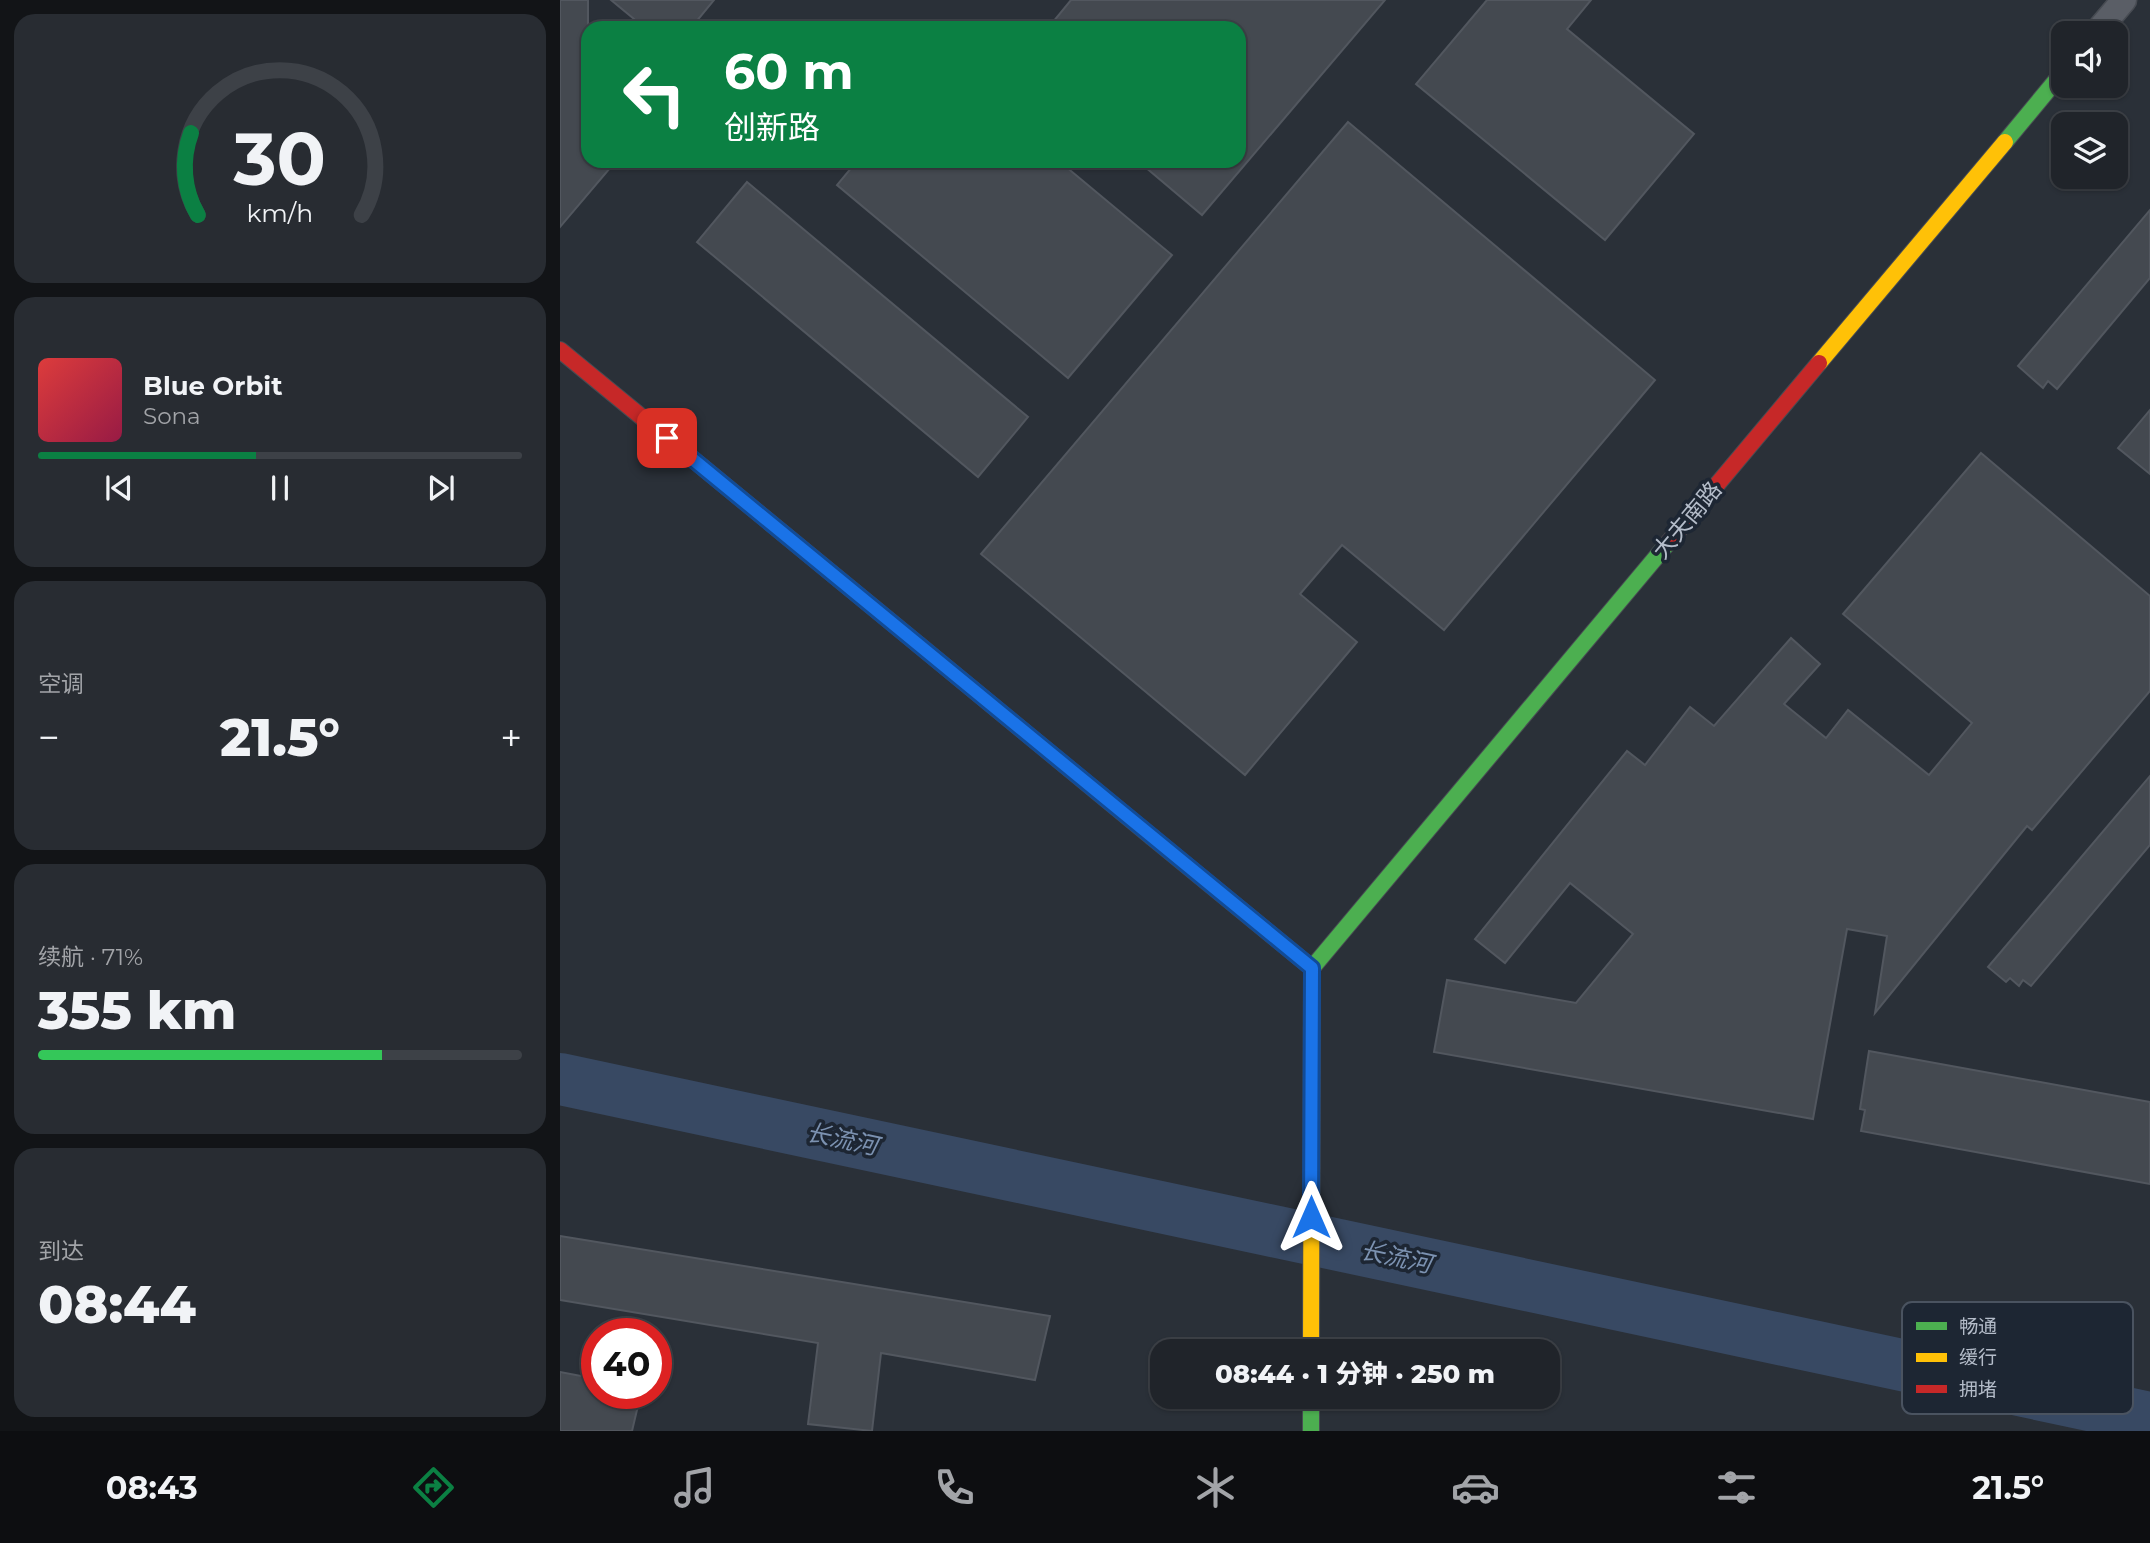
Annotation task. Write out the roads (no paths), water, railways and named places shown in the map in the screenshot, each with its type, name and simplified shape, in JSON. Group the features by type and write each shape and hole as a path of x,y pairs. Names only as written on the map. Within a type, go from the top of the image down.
{"street":[{"path":"2106,21 2124,0"},
{"name":"大夫南路","path":"1312,968 2051,86"},
{"path":"560,350 1312,968 1311,1339"},
{"path":"1311,1409 1311,1431"}],"waterway":[{"name":"长流河","path":"560,1079 1902,1365"},
{"name":"长流河","path":"2131,1414 2150,1418"}]}
